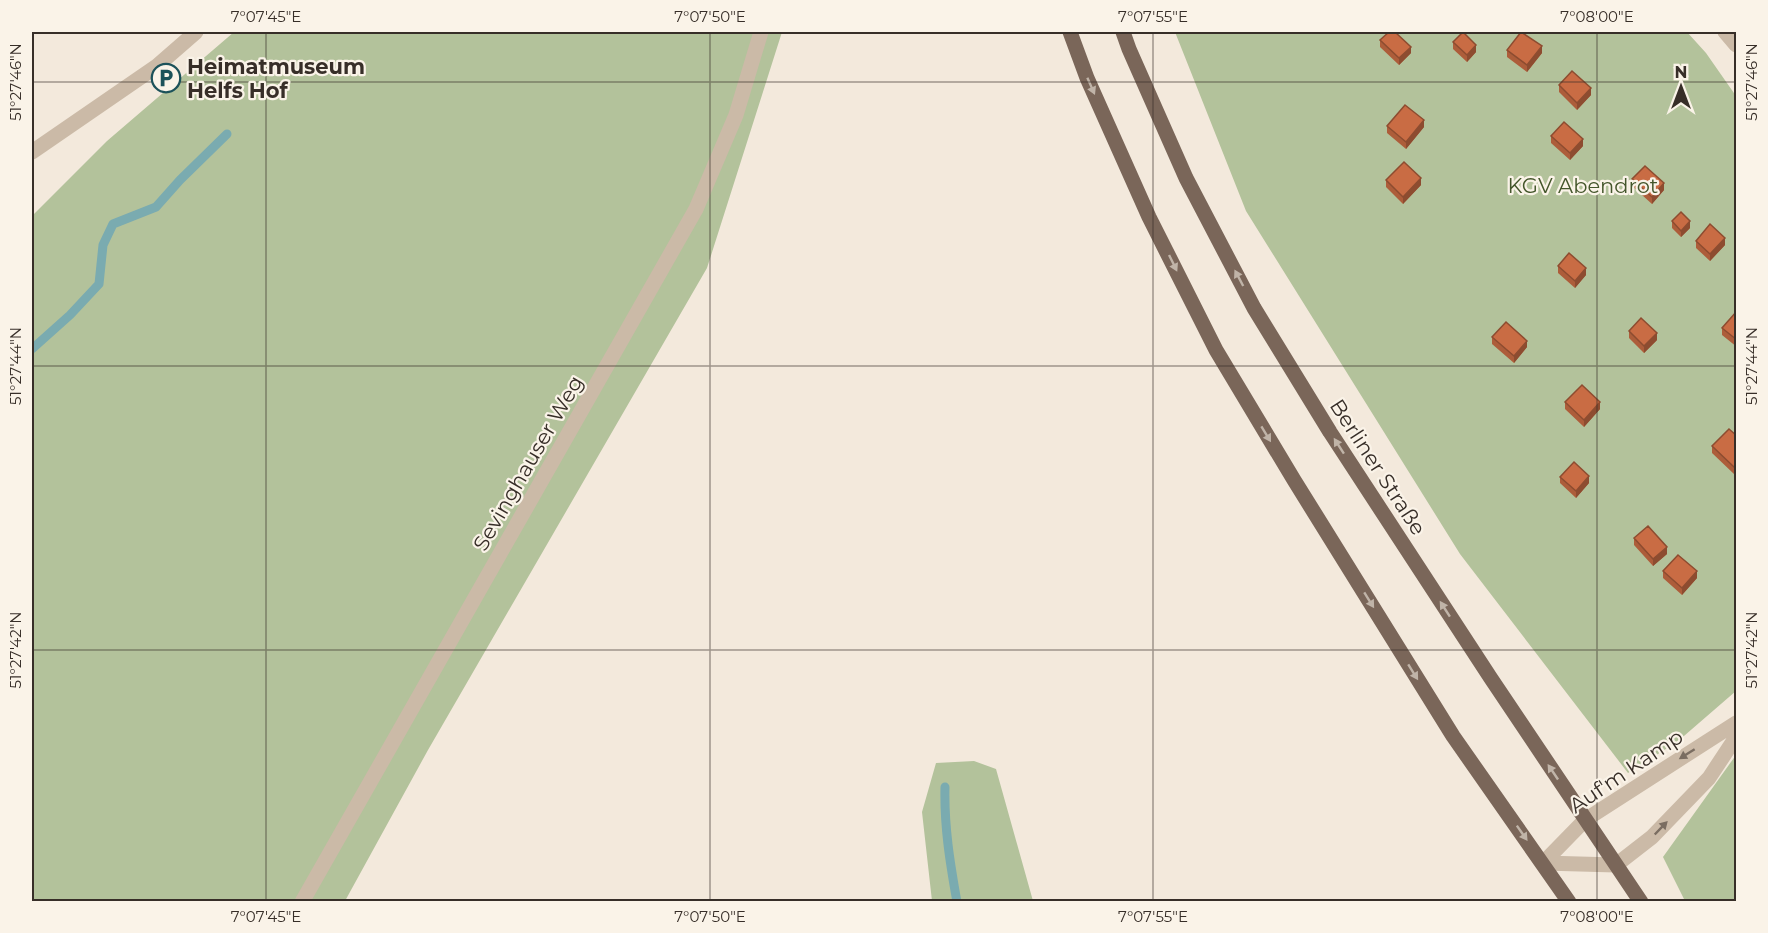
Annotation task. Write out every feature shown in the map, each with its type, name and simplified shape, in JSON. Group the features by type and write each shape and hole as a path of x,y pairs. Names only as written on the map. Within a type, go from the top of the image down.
{"main road":[{"path":"1070,32 1149,217 1216,350 1293,480 1453,736 1569,902"},
{"name":"Berliner Straße","path":"1123,32 1186,178 1254,308 1330,432 1641,902"}],"street":[{"path":"32,152 157,66 196,32"},
{"name":"Sevinghauser Weg","path":"302,902 696,209 736,115 760,32"},
{"path":"1725,32 1737,45"},
{"name":"Auf'm Kamp","path":"1543,863 1586,820 1737,723"},
{"path":"1543,863 1616,865 1652,837 1709,777 1737,737"}],"green space":[{"path":"234,32 782,32 707,268 428,750 345,901 32,902 32,216 107,141"},
{"name":"KGV Abendrot","path":"1175,32 1687,32 1706,53 1736,96 1736,691 1677,742 1628,773 1460,554 1246,211"},
{"path":"1736,755 1736,901 1685,901 1663,857"},
{"path":"974,761 996,769 1033,901 932,901 922,812 936,763"}],"building":[{"path":"1389,32 1395,32 1411,47 1399,58 1380,40"},
{"path":"1463,32 1476,45 1467,55 1453,42"},
{"path":"1521,32 1542,46 1527,65 1507,50"},
{"path":"1572,71 1591,88 1577,103 1559,85"},
{"path":"1405,105 1424,120 1406,142 1387,126"},
{"path":"1564,122 1583,139 1570,153 1551,136"},
{"path":"1404,162 1421,178 1403,197 1386,180"},
{"path":"1645,166 1664,183 1652,197 1632,179"},
{"path":"1681,212 1690,221 1681,231 1672,221"},
{"path":"1710,224 1725,238 1710,254 1696,241"},
{"path":"1569,253 1586,268 1575,281 1558,266"},
{"path":"1737,313 1737,340 1722,328"},
{"path":"1641,318 1657,333 1644,346 1629,331"},
{"path":"1506,322 1527,341 1514,356 1492,337"},
{"path":"1582,385 1600,402 1584,420 1565,402"},
{"path":"1729,429 1737,436 1737,464 1734,467 1712,446"},
{"path":"1574,462 1589,476 1576,491 1560,477"},
{"path":"1648,526 1667,547 1653,559 1634,538"},
{"path":"1678,555 1697,571 1682,588 1663,571"}],"waterway":[{"path":"32,349 70,315 99,284 103,245 113,224 156,207 227,134"},
{"path":"945,787 950,859 957,902"}],"place":[{"name":"Heimatmuseum Helfs Hof","path":"166,78"}]}
